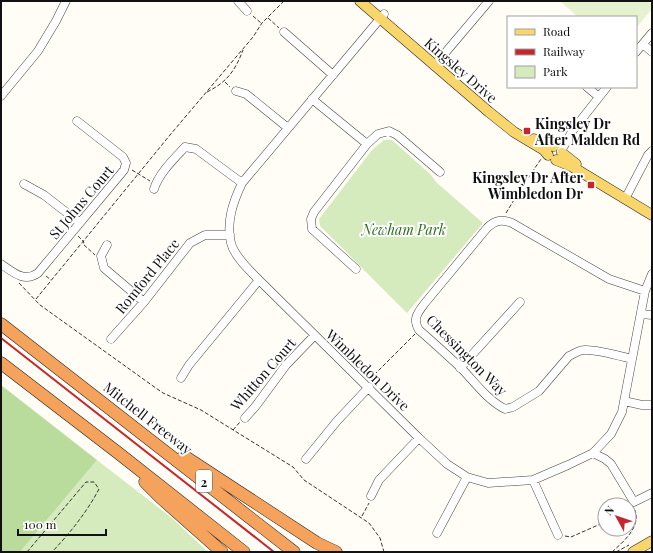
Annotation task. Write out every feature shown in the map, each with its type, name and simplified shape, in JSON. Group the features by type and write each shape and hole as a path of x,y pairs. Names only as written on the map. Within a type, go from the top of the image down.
{"highway":[{"name":"Mitchell Freeway","path":"1,324 294,552"},
{"name":"2","path":"1,363 244,552"},
{"path":"114,411 316,543 336,552"},
{"path":"117,452 161,498 222,552"}],"main road":[{"name":"Kingsley Drive","path":"360,1 382,16"},
{"name":"Kingsley Drive","path":"368,1 382,16 436,64 519,129 537,140 571,166 652,210"},
{"name":"Kingsley Drive","path":"626,197 652,215"},
{"path":"633,552 652,541"}],"street":[{"path":"1,96 38,51 66,1"},
{"path":"238,1 247,11"},
{"path":"436,64 485,2"},
{"name":"Wimbledon Drive","path":"382,16 242,183 231,209 229,226 231,244 243,263 314,336 419,438 447,464 467,478 488,483 533,480 568,466 593,453 611,434 622,412 645,291 652,274"},
{"path":"284,32 332,75"},
{"path":"637,51 652,33"},
{"path":"643,44 652,52"},
{"path":"588,88 599,97"},
{"path":"554,153 606,88"},
{"path":"236,91 246,94 288,128"},
{"path":"312,99 367,144"},
{"name":"St Johns Court","path":"40,271 126,166 123,157 77,121"},
{"path":"356,269 312,229 310,219 367,144 378,134 389,131 397,135 440,172"},
{"path":"154,189 155,185 169,164 185,147 196,149 242,183"},
{"path":"626,197 648,155 652,151"},
{"path":"24,184 44,195 80,223"},
{"path":"503,220 512,223 609,279 645,291"},
{"name":"Chessington Way","path":"503,220 493,222 487,228 418,312 415,322 419,330 460,368 485,394 505,409 513,407 539,391 570,356 575,353 583,350 632,359"},
{"name":"Romford Place","path":"111,339 144,302 190,243 205,235 230,235"},
{"path":"107,245 101,256 104,268 144,302"},
{"path":"1,264 16,275 22,277 33,276 40,271"},
{"path":"181,378 189,365 259,280"},
{"path":"460,368 520,302"},
{"path":"641,314 652,315"},
{"name":"Whitton Court","path":"245,418 255,407 281,370 314,336"},
{"path":"306,459 337,420 367,386"},
{"path":"624,401 652,406"},
{"path":"371,496 379,480 419,438"},
{"path":"593,453 611,464 631,497"},
{"path":"437,533 467,478"},
{"path":"533,480 558,535"},
{"path":"637,501 652,494"}],"path":[{"path":"36,300 138,174 253,37 262,23 284,1"},
{"path":"247,11 262,23"},
{"path":"268,17 284,32"},
{"path":"207,92 225,82 233,70 243,49"},
{"path":"503,220 522,187 554,153"},
{"path":"126,166 144,178"},
{"path":"73,232 94,254 101,256"},
{"path":"40,271 52,281"},
{"path":"18,282 40,305 158,389 200,410 293,467 304,480 362,517 375,530 383,546 384,552"},
{"path":"367,386 419,330"},
{"name":"Whitton Court","path":"233,430 238,423 245,418"},
{"path":"27,552 86,482 94,482 99,489 94,498 66,537 52,552"},
{"path":"362,517 369,504 371,496"},
{"path":"558,535 571,536 597,525"},
{"path":"612,552 628,537"}],"green space":[{"path":"560,1 648,1 652,5 652,9 637,27 637,16 577,16"},
{"name":"Newham Park","path":"384,140 392,140 431,175 436,182 483,223 407,313 320,226 319,219 372,150"},
{"path":"1,385 97,460 20,552 1,552"},
{"path":"97,460 172,518 208,552 20,552"}],"railway":[{"path":"1,338 274,552"}],"place":[{"name":"Kingsley Dr After Malden Rd","path":"527,131"},
{"name":"Kingsley Dr After Wimbledon Dr","path":"591,185"}]}
